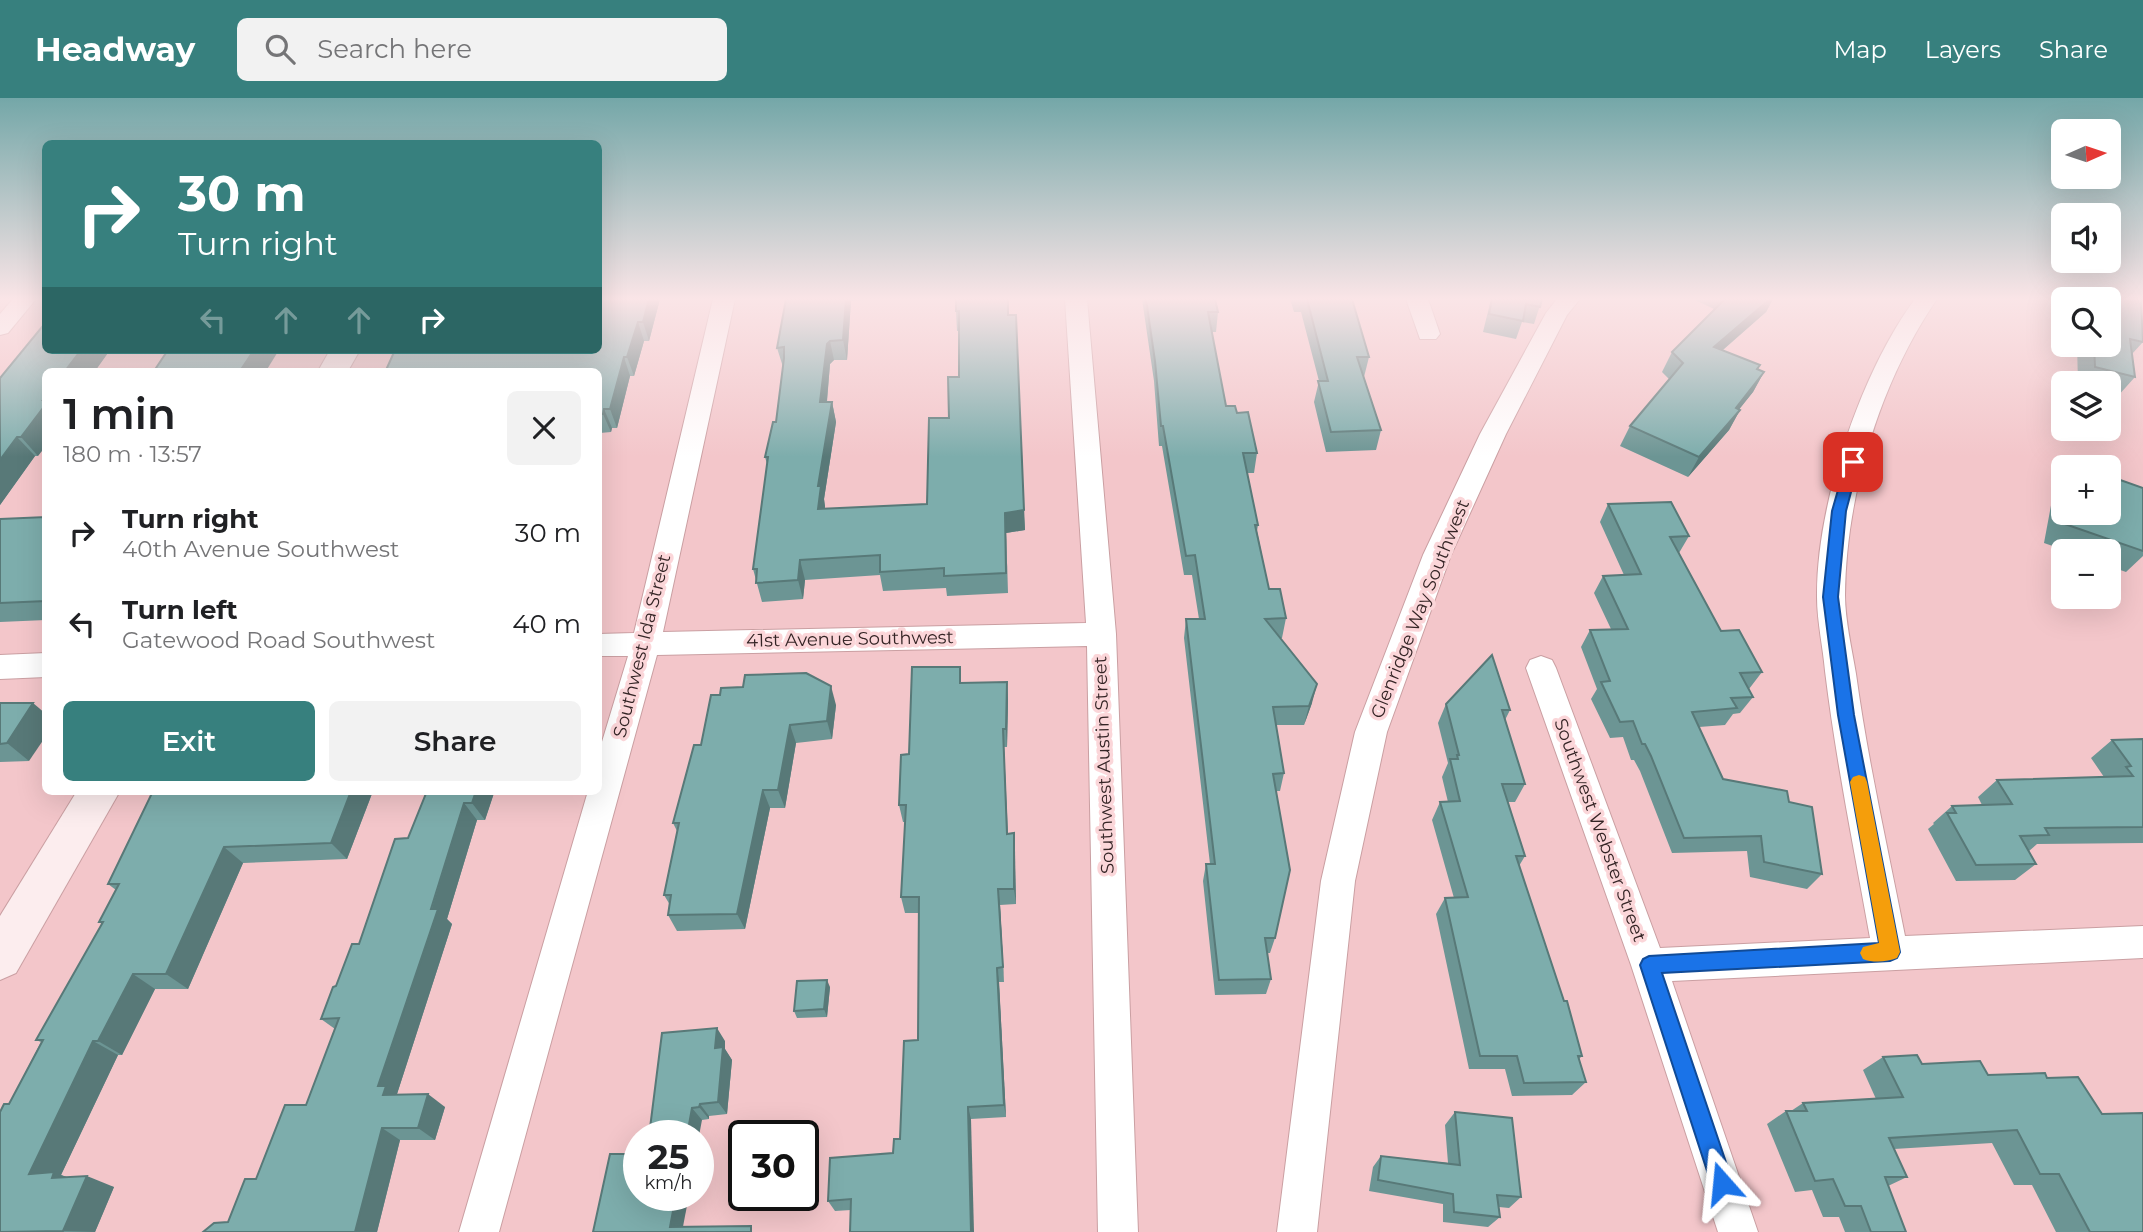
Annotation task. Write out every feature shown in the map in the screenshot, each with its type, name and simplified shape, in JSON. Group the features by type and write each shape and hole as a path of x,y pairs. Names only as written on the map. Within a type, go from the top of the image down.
{"street":[{"name":"Southwest Ida Street","path":"479,1232 646,643 712,352"},
{"name":"Southwest Austin Street","path":"1080,352 1101,634 1118,1232"},
{"name":"Glenridge Way Southwest","path":"1297,1232 1338,881 1371,732 1437,555 1493,434 1536,352"},
{"path":"1890,952 1846,715 1831,597 1839,511 1866,413 1896,352"},
{"name":"41st Avenue Southwest","path":"602,645 1101,634"},
{"path":"0,667 42,666"},
{"name":"Southwest Webster Street","path":"1541,668 1649,965 1738,1232"},
{"path":"0,958 97,795"},
{"path":"1649,965 2143,942"}],"building":[{"path":"21,352 78,354 67,368 42,368 42,409 0,460 0,378"},
{"path":"629,352 627,357 624,357 610,409 604,409 603,414 602,368 387,368 393,354"},
{"path":"784,352 826,352 820,402 832,402 818,486 821,486 818,509 927,504 929,418 949,418 948,377 959,377 959,352 1018,352 1024,510 1005,513 1006,573 944,576 944,568 880,572 880,555 800,560 798,580 756,583 757,569 753,569 768,457 765,457 773,422 776,422"},
{"path":"1154,352 1216,352 1226,406 1235,406 1237,413 1248,412 1257,453 1243,453 1258,525 1255,525 1269,589 1280,589 1286,618 1265,619 1317,684 1309,706 1273,707 1284,773 1273,774 1290,870 1275,938 1265,938 1271,979 1219,980 1206,864 1215,864 1186,619 1205,619 1195,555 1186,556 1161,426"},
{"path":"1321,352 1368,352 1369,357 1357,357 1381,430 1331,432 1318,381 1328,381"},
{"path":"1672,352 1727,352 1760,365 1757,369 1764,372 1736,408 1740,410 1699,457 1630,426 1683,363"},
{"path":"2121,352 2132,352 2135,377 2121,374 2121,371 2095,367 2095,357 2121,357"},
{"path":"165,354 251,354 242,368 156,368"},
{"path":"2121,480 2143,488 2143,551 2121,543 2121,539 2108,539 2068,525 2121,525"},
{"path":"1671,502 1689,536 1670,537 1721,631 1739,630 1762,672 1740,673 1753,697 1731,698 1737,708 1692,712 1723,779 1787,791 1789,802 1812,807 1822,874 1764,862 1761,836 1684,838 1651,756 1645,744 1642,744 1633,721 1620,722 1601,682 1610,681 1590,630 1628,629 1603,576 1641,574 1608,504"},
{"path":"42,517 42,601 0,603 0,519"},
{"path":"1492,655 1510,710 1502,710 1525,784 1502,784 1525,856 1516,856 1564,1001 1567,1001 1586,1082 1524,1083 1517,1056 1480,1056 1445,898 1468,897 1440,802 1460,801 1450,759 1458,759 1459,755 1446,704"},
{"path":"912,667 960,667 960,683 1007,682 1006,729 1003,729 1007,834 1014,833 1014,889 998,889 1003,967 997,968 1004,1105 968,1107 971,1232 850,1232 851,1199 828,1201 830,1158 893,1153 894,1139 900,1139 904,1041 918,1040 919,897 901,897 906,805 899,805 901,755 909,754"},
{"path":"806,673 831,686 827,721 790,725 778,790 763,790 737,914 668,915 671,895 664,895 679,823 673,823 694,745 701,745 711,695 720,695 721,688 743,687 745,675"},
{"path":"0,703 33,703 7,743 0,744"},
{"path":"2143,739 2143,827 2045,828 2049,835 2020,836 2036,864 1976,865 1947,813 1956,813 1952,806 2012,804 1997,780 2133,776 2126,767 2131,766 2112,740"},
{"path":"151,795 349,795 331,843 224,847 166,974 133,974 98,1041 93,1041 29,1174 54,1172 52,1178 87,1176 63,1231 0,1232 0,1112 4,1104 9,1104 43,1040 36,1040 103,922 99,922 119,884 108,884"},
{"path":"425,795 475,795 472,803 464,803 431,909 438,909 378,1086 386,1086 383,1095 428,1094 418,1128 382,1128 355,1232 203,1232 214,1223 228,1222 245,1179 256,1179 285,1105 306,1105 339,1018 321,1019 333,987 336,986 352,944 359,944 395,839 408,838"},
{"path":"827,980 824,1009 794,1011 797,981"},
{"path":"717,1028 715,1048 723,1047 718,1102 692,1108 690,1120 651,1120 662,1033"},
{"path":"1917,1055 1922,1064 1980,1061 1988,1075 2045,1073 2047,1078 2078,1077 2102,1114 2143,1113 2143,1232 2090,1232 2059,1174 2040,1174 2017,1130 1889,1138 1907,1177 1885,1177 1906,1232 1871,1232 1861,1206 1845,1206 1833,1179 1815,1181 1786,1111 1807,1111 1803,1103 1903,1097 1883,1057"},
{"path":"1455,1112 1512,1118 1521,1197 1497,1195 1500,1217 1454,1212 1453,1194 1378,1180 1381,1156 1460,1165"},
{"path":"610,1154 623,1154 623,1211 673,1211 670,1227 751,1226 751,1232 593,1232"}],"slow traffic":[{"path":"1859,782 1890,952 1869,953"}],"route":[{"path":"1722,1183 1649,965 1890,952 1846,715 1831,597 1839,511 1853,462"}]}
